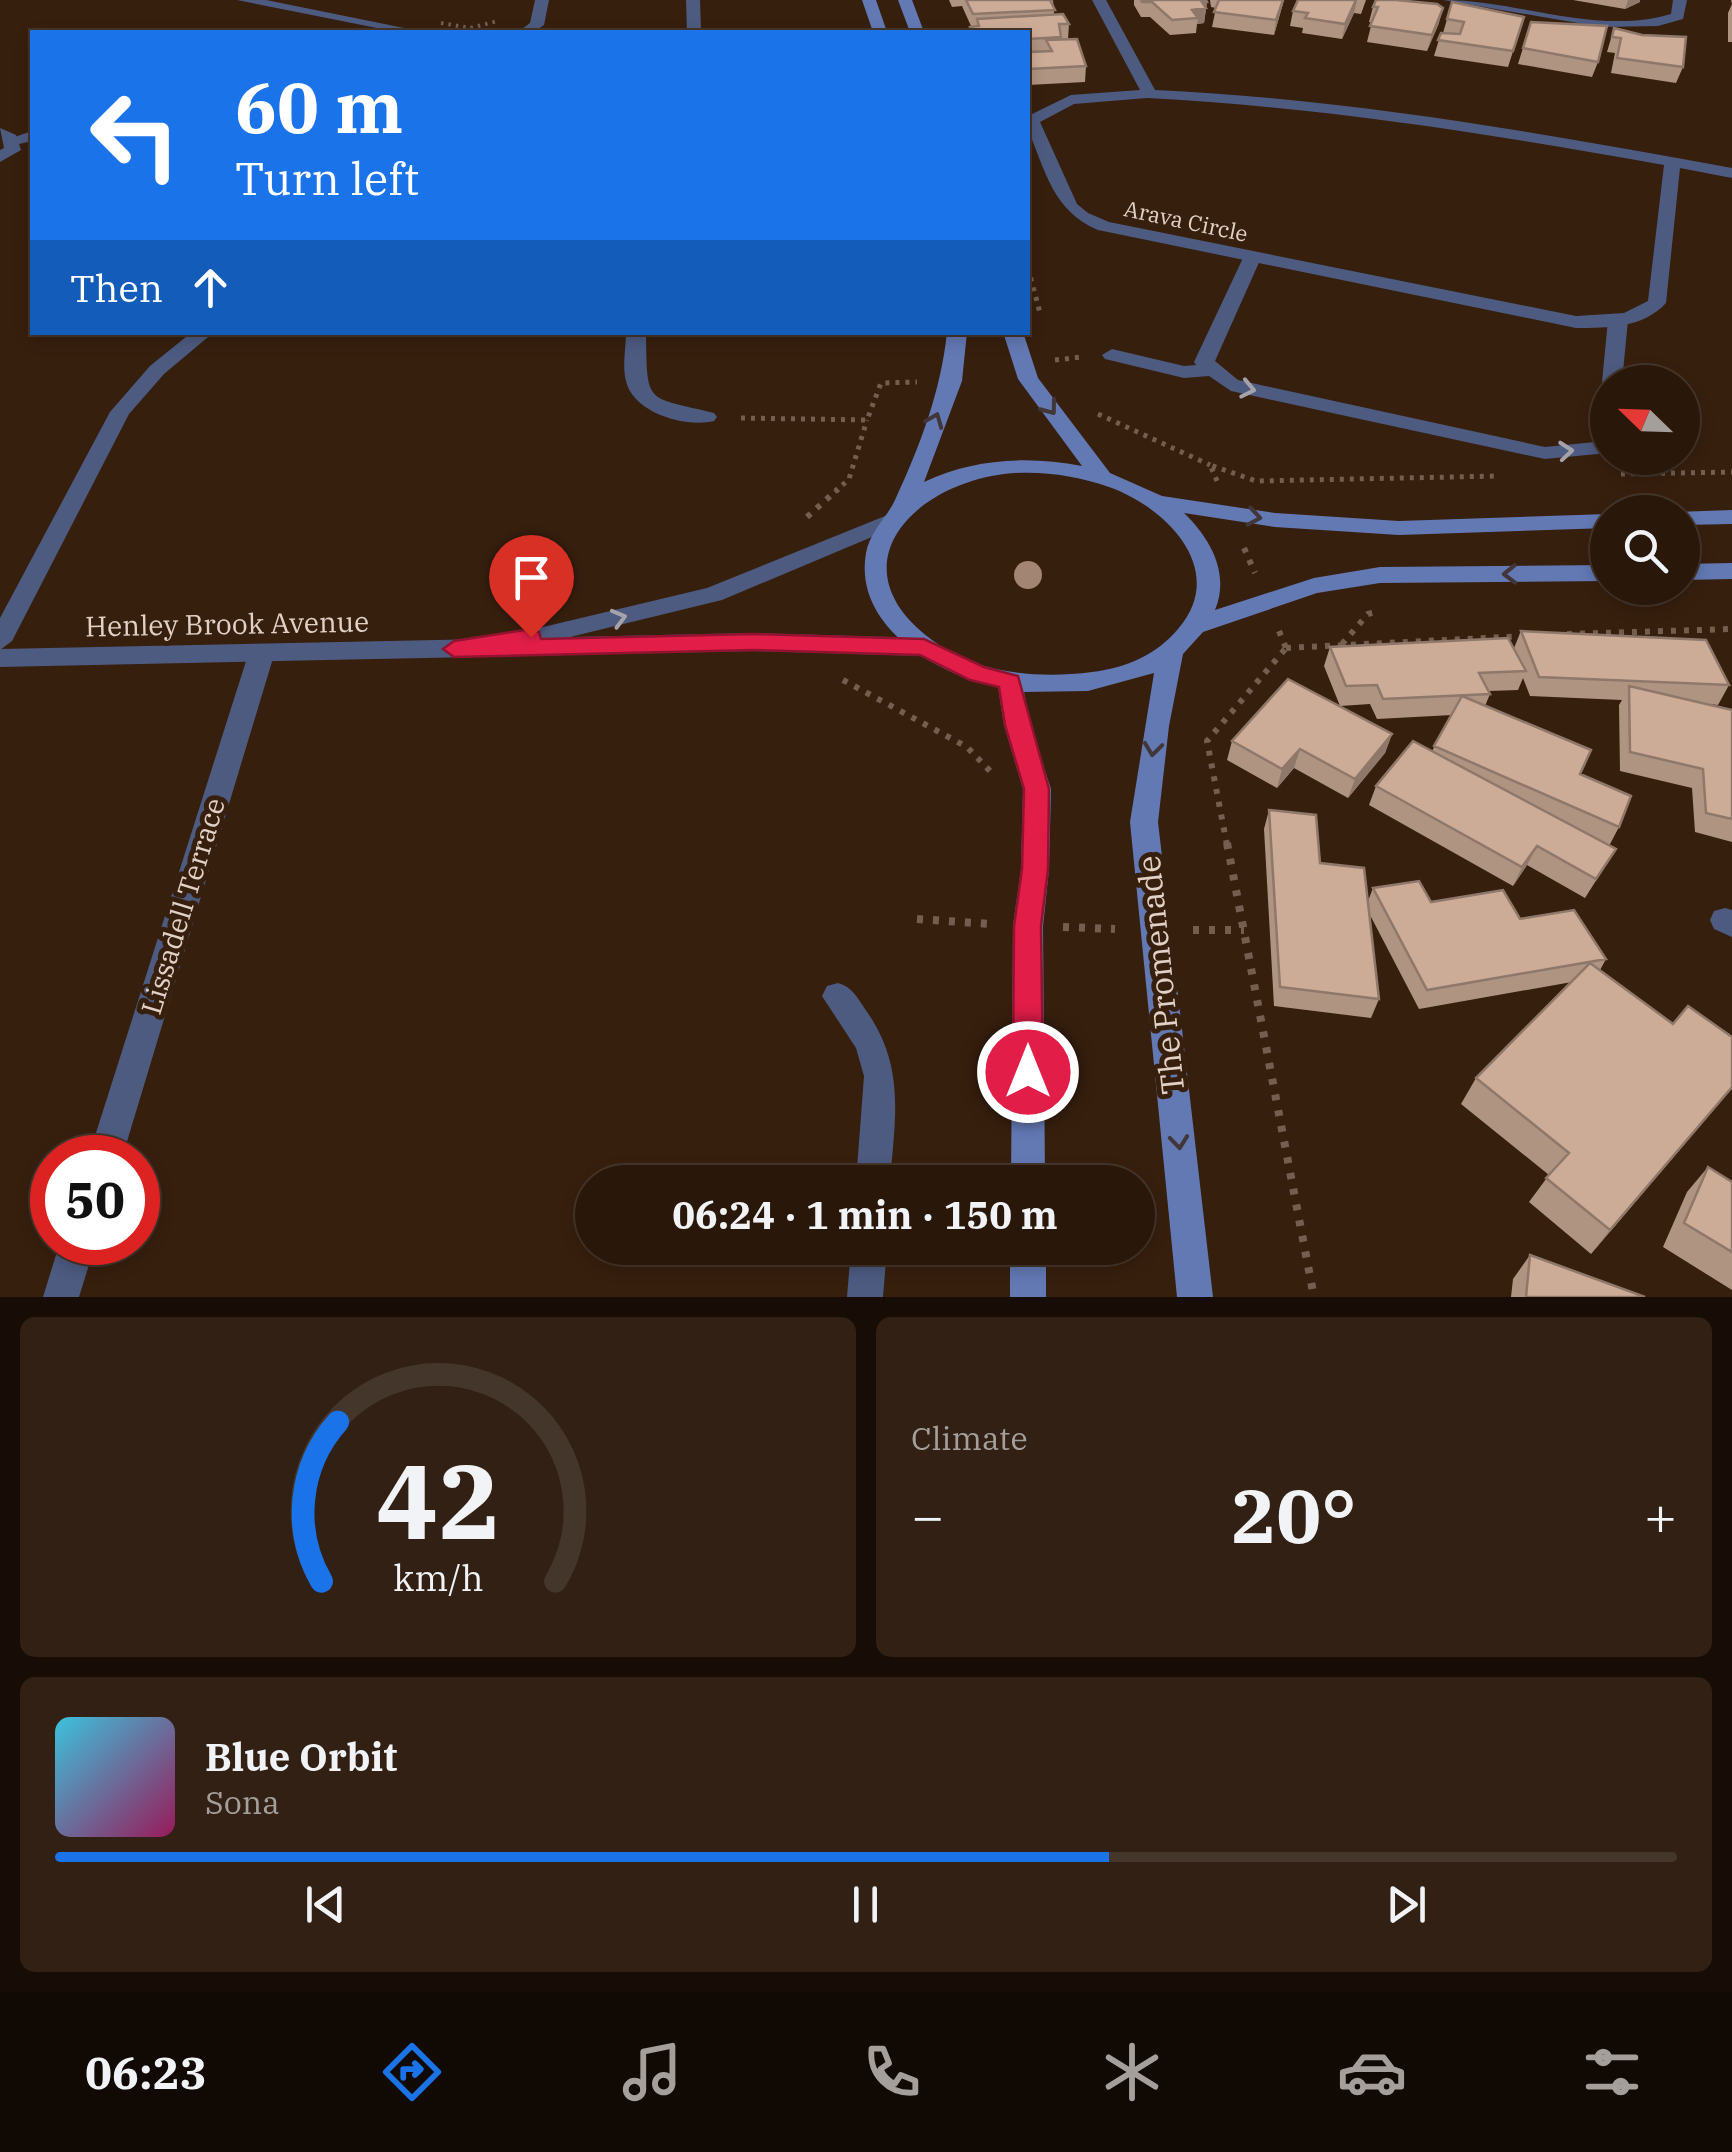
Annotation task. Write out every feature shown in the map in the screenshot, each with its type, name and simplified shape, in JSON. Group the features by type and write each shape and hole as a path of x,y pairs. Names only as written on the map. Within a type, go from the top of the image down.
{"main road":[{"path":"869,0 879,30"},
{"path":"905,0 916,30"},
{"path":"897,513 934,486 971,472 1043,466 1102,476 1158,502 1188,528 1206,559 1210,592 1198,625 1171,653 1126,676 1070,686 1010,682 978,674 924,647 892,618 876,585 876,551 897,513 952,381 957,335"},
{"path":"1014,335 1028,379 1102,476"},
{"path":"1158,502 1275,520 1399,528 1590,522"},
{"path":"1700,518 1732,517"},
{"path":"1700,572 1732,571"},
{"path":"1198,625 1314,586 1380,575 1590,572"},
{"name":"The Promenade","path":"1171,653 1156,726 1144,822 1196,1297"},
{"path":"1010,682 1017,725 1037,789 1035,869 1028,926 1028,1165"},
{"path":"1028,1265 1028,1297"}],"street":[{"path":"244,0 407,30"},
{"path":"528,30 537,24 542,0"},
{"path":"692,0 694,30"},
{"path":"1099,0 1150,94"},
{"path":"1450,0 1634,25 1667,22 1678,16 1680,0"},
{"name":"Arava Circle","path":"1618,320 1576,322 1128,234 1082,217 1070,206 1030,120 1037,110 1077,96 1214,95 1317,105 1732,172"},
{"path":"0,158 13,150 6,137"},
{"path":"1614,365 1618,320 1648,312 1656,303 1672,162"},
{"path":"1252,258 1204,362 1231,385 1545,453 1590,449"},
{"path":"0,641 120,412 157,370 201,335"},
{"path":"636,335 636,383 644,396 657,406 707,417"},
{"path":"1112,355 1184,372 1213,370"},
{"name":"Henley Brook Avenue","path":"454,649 570,631 714,594 897,513"},
{"name":"Henley Brook Avenue","path":"0,658 753,642 924,647"},
{"name":"Lissadell Terrace","path":"112,1135 261,655"},
{"path":"838,996 871,1042 880,1076 874,1165"},
{"path":"61,1297 71,1265"},
{"path":"865,1297 867,1265"}],"path":[{"path":"1030,276 1041,318"},
{"path":"1028,379 1058,374 1050,352"},
{"path":"707,417 867,420 881,383 952,381"},
{"path":"1088,409 1210,465"},
{"path":"1558,634 1732,629"},
{"path":"1314,1297 1207,741 1286,648 1538,636"},
{"path":"919,720 967,746 1036,818"},
{"path":"917,919 1028,926 1244,930"}],"building":[{"path":"966,0 1050,0 1055,10 973,14"},
{"path":"1141,0 1207,2 1202,2 1206,8 1192,10 1198,18 1172,20 1152,2"},
{"path":"1219,0 1283,0 1276,20 1214,12"},
{"path":"1298,0 1356,0 1345,24 1305,18 1308,13 1293,11"},
{"path":"1376,0 1437,4 1443,8 1432,35 1370,26 1378,7 1373,7"},
{"path":"1452,2 1524,17 1513,51 1438,40 1441,33 1460,34 1464,22 1447,19"},
{"path":"1063,14 1069,24 1059,24 1061,37 1030,39 1030,30 971,30 970,27 979,26 977,19"},
{"path":"1531,22 1607,26 1598,62 1523,48"},
{"path":"1614,28 1642,35 1686,37 1683,67 1617,58 1621,38 1612,37"},
{"path":"1077,39 1086,66 1030,69 1030,52 1052,51 1046,40"},
{"path":"1521,631 1706,640 1729,685 1539,677"},
{"path":"1508,638 1526,671 1479,673 1490,694 1383,699 1377,685 1346,686 1330,647"},
{"path":"1288,679 1392,734 1355,779 1300,749 1282,769 1232,741"},
{"path":"1629,686 1732,710 1732,819 1706,813 1703,769 1630,752"},
{"path":"1462,696 1591,750 1580,774 1631,796 1619,827 1434,746"},
{"path":"1413,741 1616,849 1596,879 1537,846 1522,867 1376,786"},
{"path":"1269,810 1316,815 1320,863 1364,868 1379,999 1280,987"},
{"path":"1419,881 1431,902 1503,890 1520,919 1574,910 1606,959 1427,990 1373,888"},
{"path":"1590,963 1673,1024 1688,1006 1732,1037 1732,1087 1610,1230 1546,1178 1569,1153 1476,1078"},
{"path":"1708,1167 1732,1182 1732,1252 1684,1223"},
{"path":"1530,1255 1645,1297 1526,1297"}],"route":[{"path":"531,637 454,649 753,642 924,647 978,674 1010,682 1017,725 1037,789 1035,869 1028,926 1028,1072"}]}
